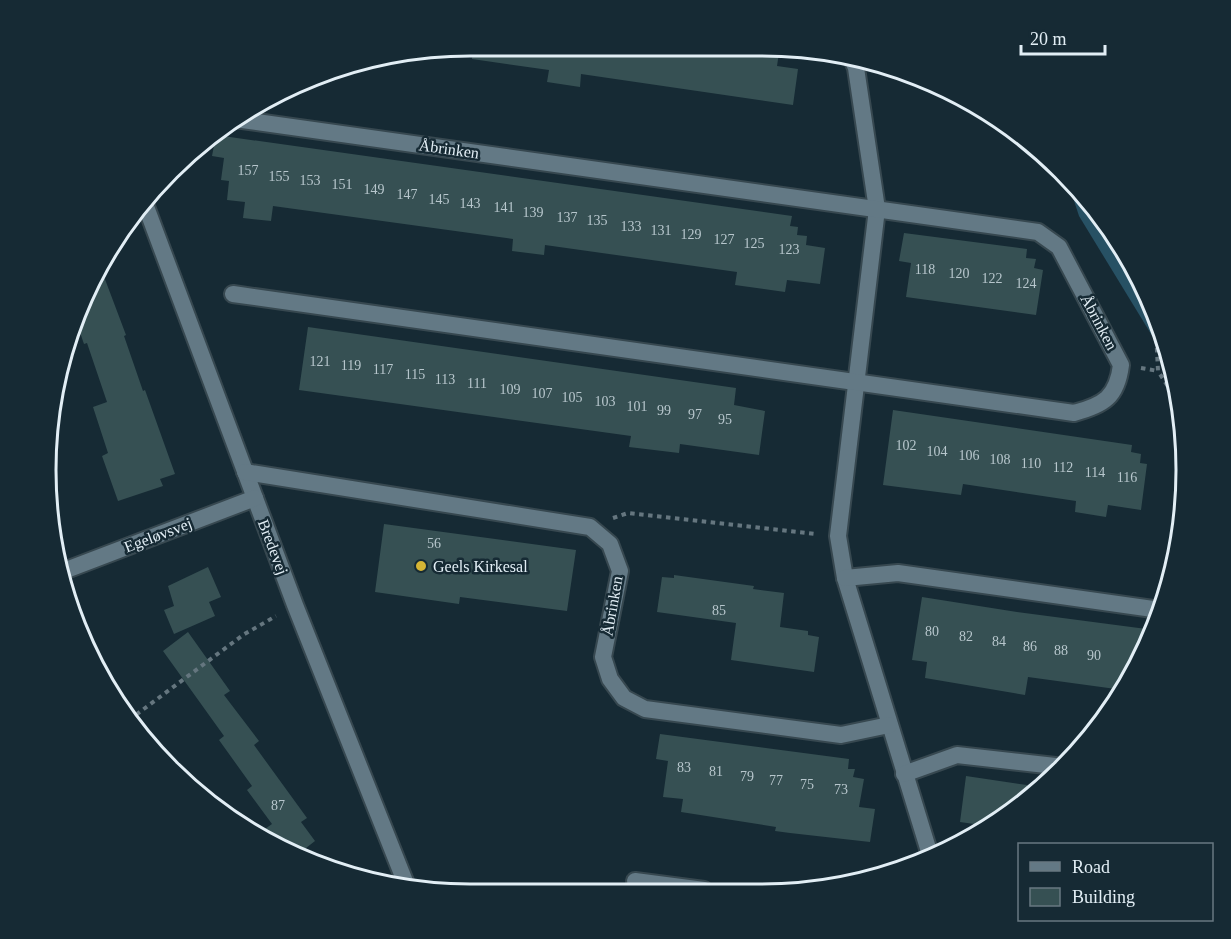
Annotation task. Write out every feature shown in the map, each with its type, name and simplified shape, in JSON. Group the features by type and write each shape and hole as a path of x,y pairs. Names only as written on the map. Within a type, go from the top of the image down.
{"street":[{"path":"855,66 877,209 838,536 845,578 928,849"},
{"name":"Åbrinken","path":"233,294 1074,413 1091,409 1109,398 1119,382 1121,364 1059,247 1038,232 246,121"},
{"name":"Bredevej","path":"147,210 295,605 404,878"},
{"path":"245,472 590,527"},
{"name":"Egeløvsvej","path":"68,569 255,498"},
{"name":"Åbrinken","path":"590,527 610,544 620,572 603,657 610,679 624,698 645,709 841,735 889,725"},
{"path":"845,578 898,573 1152,609"},
{"path":"904,774 957,755 1050,765"},
{"path":"635,881 658,884"}],"path":[{"path":"1157,346 1158,371 1167,385"},
{"path":"590,527 628,513 838,536"},
{"path":"136,715 243,635 295,605"}],"shaded area":[{"path":"1073,197 1106,239 1120,263 1133,286 1155,341 1079,216"}],"building":[{"path":"472,56 778,56 777,66 798,69 793,105 581,74 580,87 547,82 549,70 472,59"},
{"path":"224,136 792,216 790,226 798,227 797,235 807,236 806,245 825,248 820,284 787,280 785,292 735,285 737,272 545,245 544,255 512,251 513,239 273,206 271,221 243,218 245,202 227,200 229,181 221,180 224,158 212,156 214,143"},
{"path":"904,233 1027,249 1026,258 1036,259 1034,268 1043,270 1036,315 906,297 911,263 899,261"},
{"path":"104,276 126,335 124,336 143,391 145,390 175,474 160,479 163,486 118,501 102,456 108,453 93,407 107,402 87,343 84,344 79,330"},
{"path":"308,327 736,388 734,405 765,411 759,455 680,444 679,453 629,447 631,436 299,390"},
{"path":"893,410 1132,445 1131,452 1141,454 1140,463 1147,464 1141,510 1108,505 1106,517 1075,512 1076,501 963,484 961,495 883,485"},
{"path":"384,524 576,550 567,611 460,597 459,604 375,592"},
{"path":"208,567 221,597 209,602 215,616 174,634 164,610 174,606 168,586"},
{"path":"674,575 754,586 753,589 784,593 780,627 808,631 808,635 819,637 814,672 731,660 736,623 657,612 662,577 674,578"},
{"path":"922,597 1144,629 1113,689 1028,677 1025,695 925,678 927,662 912,660"},
{"path":"188,632 230,691 224,695 259,741 254,745 307,818 301,822 315,841 305,849 266,830 272,824 247,790 252,786 219,740 224,736 163,651"},
{"path":"660,734 849,759 848,769 855,769 853,777 864,779 859,807 875,809 870,842 775,831 776,827 681,812 683,799 663,797 668,761 656,759"},
{"path":"966,776 1027,785 1014,798 974,825 960,822"}],"place":[{"name":"Geels Kirkesal","path":"421,566"}]}
